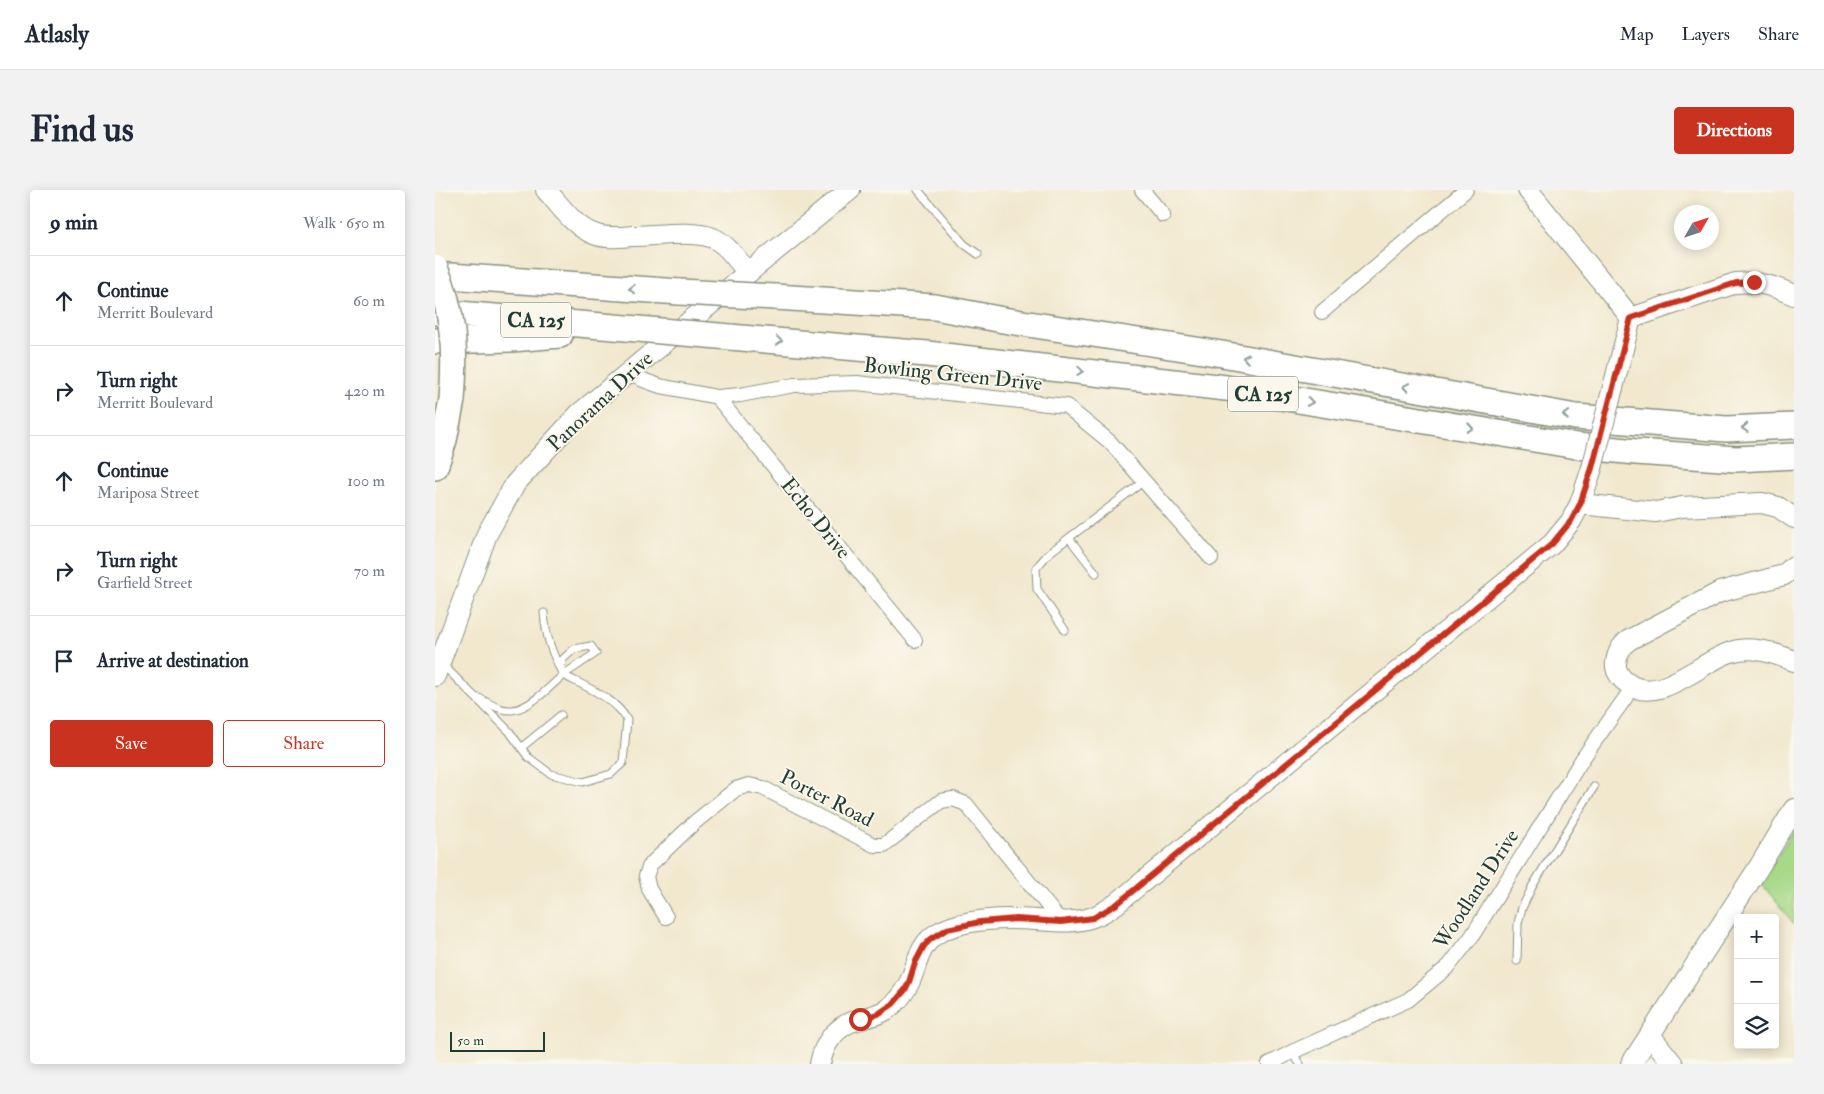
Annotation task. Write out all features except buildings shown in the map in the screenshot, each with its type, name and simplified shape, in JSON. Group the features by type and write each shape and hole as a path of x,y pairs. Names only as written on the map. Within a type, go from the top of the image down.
{"highway":[{"path":"435,256 576,286"},
{"path":"435,268 445,293 451,319 454,346 452,400 444,440 435,467"},
{"name":"CA 125","path":"435,275 576,286 935,307 1003,320 1221,354 1576,417 1726,429 1794,426"},
{"name":"CA 125","path":"435,312 927,354 1226,388 1577,446 1736,459 1794,456"},
{"path":"435,330 638,329"},
{"path":"435,341 638,329"}],"street":[{"path":"547,190 570,217 581,227 594,234 610,237 674,234 703,235 714,238 723,245 748,273"},
{"name":"Panorama Drive","path":"437,669 487,534 515,484 579,414 850,190"},
{"path":"1142,190 1163,215"},
{"path":"1322,312 1466,190"},
{"path":"1528,190 1631,318"},
{"path":"1631,318 1736,283 1754,282 1775,287 1794,295"},
{"path":"820,1064 825,1047 836,1032 851,1022 878,1014 899,998 909,982 919,954 924,946 938,933 956,926 980,922 1016,919 1061,922 1093,918 1117,904 1552,544 1571,521 1580,504 1592,468 1631,318"},
{"name":"Bowling Green Drive","path":"630,372 643,380 660,386 717,397 740,395 794,385 857,383 1066,406 1111,442 1211,558"},
{"name":"Echo Drive","path":"717,397 915,640"},
{"path":"1580,504 1656,512 1682,508 1763,503 1777,507 1794,518"},
{"path":"1794,566 1783,575 1719,592 1629,640 1620,649 1616,667 1622,679 1633,687 1646,690 1659,689 1731,652 1756,650 1776,654 1794,661"},
{"name":"Woodland Drive","path":"1269,1064 1408,1000 1449,966 1473,936 1583,758 1633,687"},
{"name":"Porter Road","path":"666,917 649,889 646,876 651,865 695,822 736,789 749,785 763,788 874,845 884,845 941,801 953,799 966,804 1061,922"},
{"path":"1631,1064 1794,810"},
{"path":"1650,1035 1673,1064"}],"lane":[{"path":"918,190 964,244 978,254"},
{"path":"1065,630 1037,589 1036,568 1049,553 1145,480"},
{"path":"1069,538 1096,573"},
{"path":"472,694 509,731 528,757 551,774 583,782 611,774 623,763 627,720 625,714 608,699 562,672 548,643 544,614"},
{"path":"437,669 472,694 499,708 513,710 535,700 562,672 596,653 591,646 574,649 561,660 562,672"},
{"path":"521,747 561,715"},
{"path":"1517,961 1517,923 1522,908 1533,885 1594,787"},
{"path":"1292,1052 1300,1064"}],"green space":[{"path":"1794,829 1794,924 1761,883"}],"route":[{"path":"860,1019 878,1014 899,998 909,982 919,954 924,946 938,933 956,926 980,922 1016,919 1061,922 1093,918 1117,904 1163,867 1552,544 1571,521 1580,504 1592,468 1631,318 1736,283 1754,282"}]}
